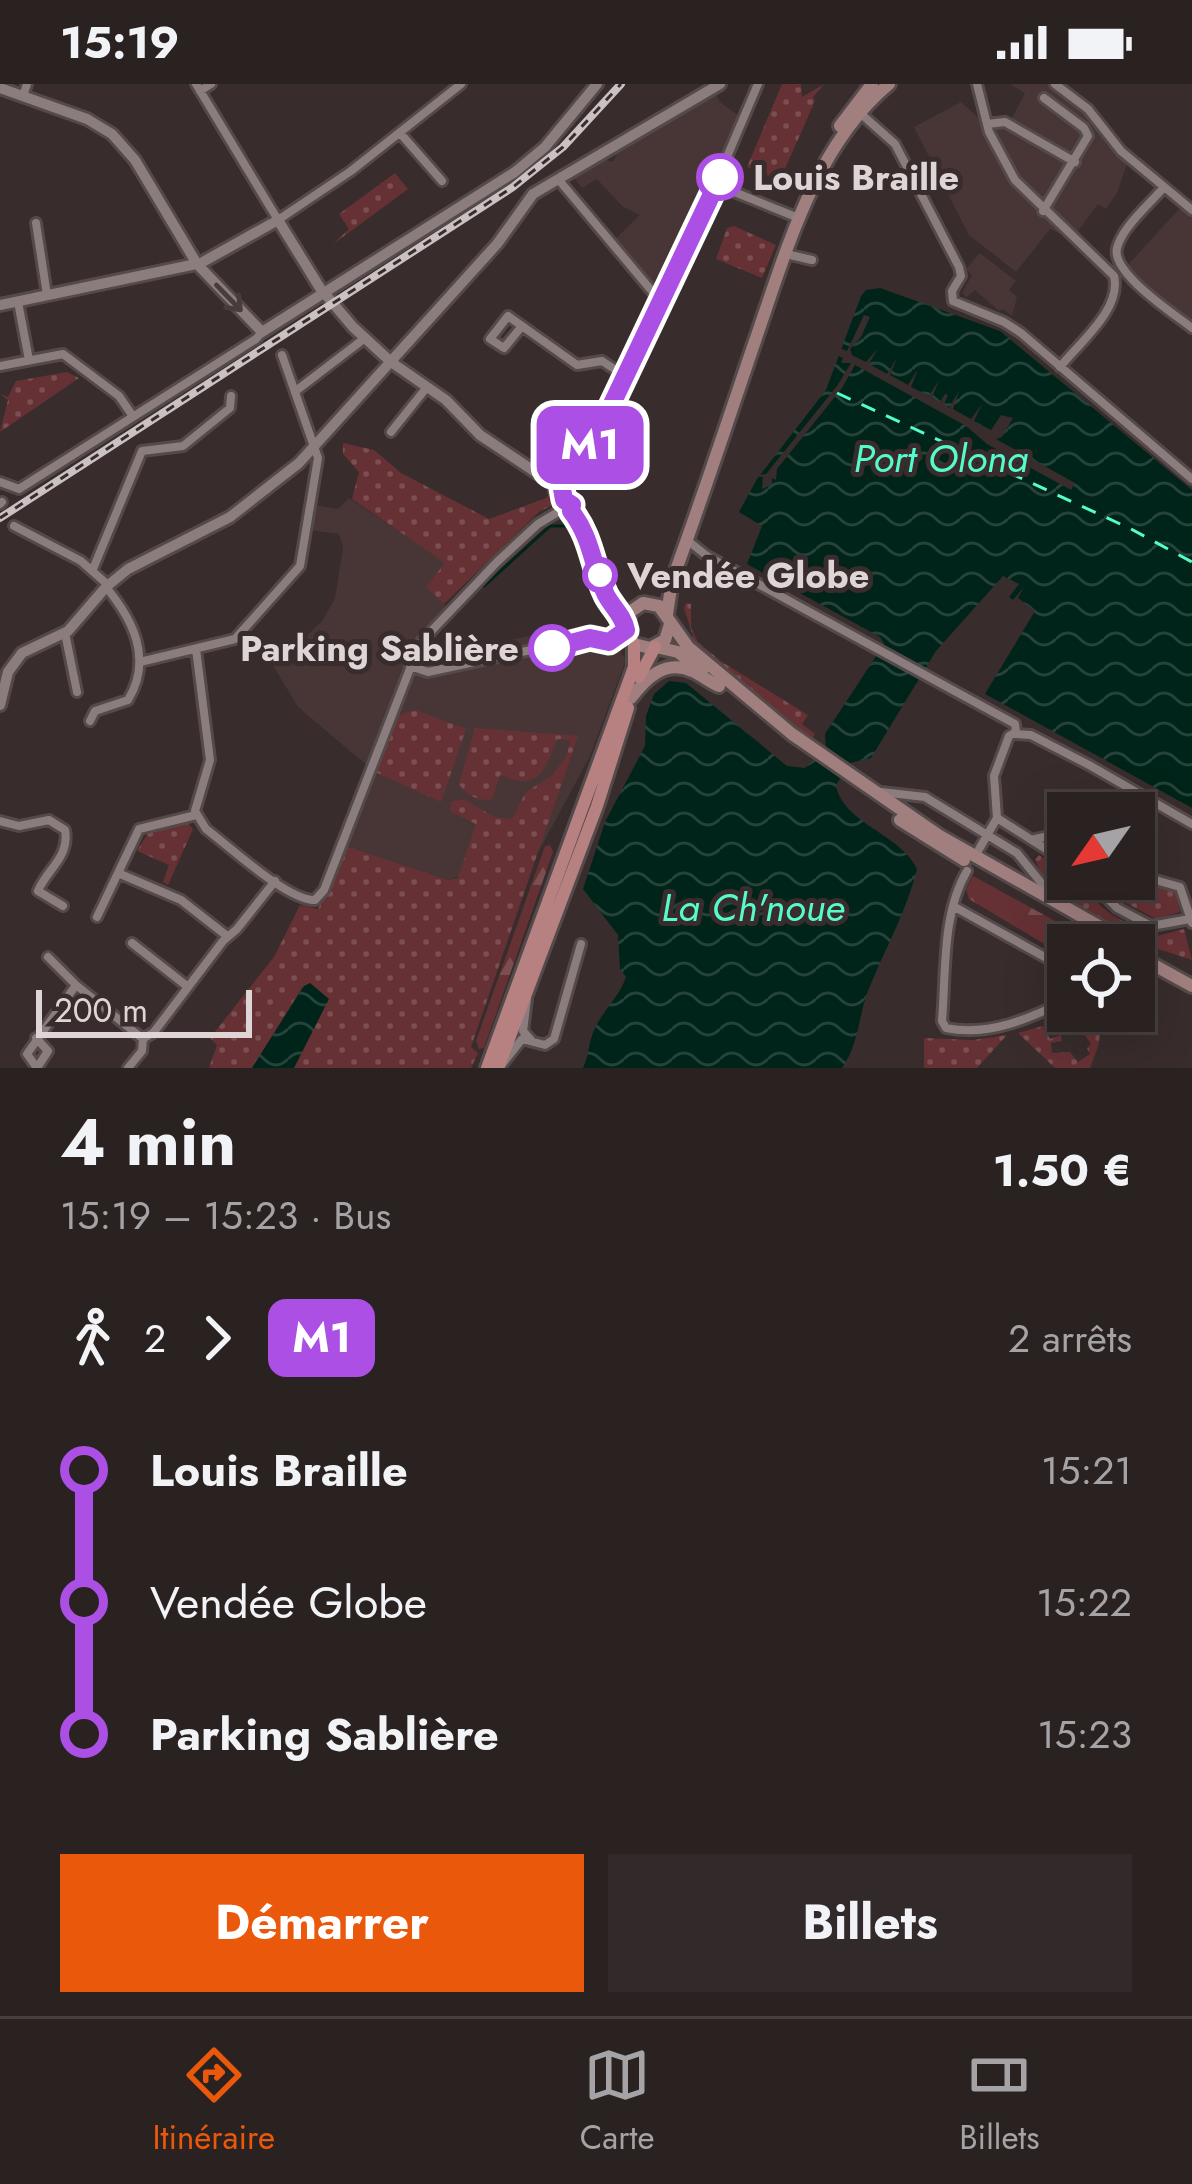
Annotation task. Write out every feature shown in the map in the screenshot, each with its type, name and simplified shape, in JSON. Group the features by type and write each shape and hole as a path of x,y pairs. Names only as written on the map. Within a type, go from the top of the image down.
{"main road":[{"path":"487,1068 634,667 634,644 626,626 662,590 796,217 830,144 872,84"},
{"path":"499,1068 597,806 643,665 668,635 680,560 787,254 821,174 860,113 889,84"},
{"path":"643,604 669,618 706,664 807,750"},
{"path":"634,644 682,654 719,686 953,855 1078,924"},
{"path":"631,698 651,675 671,668 692,671 719,686"},
{"path":"851,780 1092,924"},
{"path":"1155,960 1192,981"}],"street":[{"path":"212,84 198,88 325,294 392,362 563,497 588,536 603,586 626,626 609,642 590,638 428,673 410,666"},
{"path":"0,305 197,264 278,220 461,84"},
{"path":"0,482 16,490 515,172 545,147 597,84"},
{"path":"0,701 8,672 27,649 65,633 128,569 230,517 314,447 497,244 533,194 720,84"},
{"path":"196,649 210,760 196,815 206,829 303,900 321,896 427,633 563,497 717,185 758,84"},
{"path":"979,84 987,124 1015,180 1114,276 1114,298 1060,367"},
{"path":"1054,84 1082,103 1121,152 1192,210"},
{"path":"0,88 25,90 112,134 135,160 197,264 262,332"},
{"path":"1043,211 1088,132 1044,98"},
{"path":"860,113 895,144 959,267 962,276 952,291 953,301 1004,322 1192,479"},
{"path":"987,124 1005,122 1075,161"},
{"path":"400,133 442,181"},
{"path":"558,178 661,302"},
{"path":"717,185 796,217"},
{"path":"1164,188 1121,239 1117,257 1124,272 1192,328"},
{"path":"36,223 47,295"},
{"path":"787,254 812,260"},
{"path":"1103,264 1117,257"},
{"path":"19,302 29,360"},
{"path":"522,326 504,348 490,339 506,316 522,326 577,365 602,361 625,376"},
{"path":"296,390 365,338"},
{"path":"0,366 66,356 119,397 133,415"},
{"path":"140,662 235,639 300,566 318,458 282,356"},
{"path":"391,432 428,386"},
{"path":"93,569 142,451 183,446 227,411 231,396"},
{"path":"14,526 93,569 133,626 140,662 136,685 128,700 95,711 90,721"},
{"path":"687,540 706,556 1016,726 994,776 997,818 979,851"},
{"path":"680,560 706,556"},
{"path":"603,586 621,602 643,604"},
{"path":"65,633 77,692"},
{"path":"1012,735 1030,735 1192,824"},
{"path":"873,790 925,797 1025,857 1065,908"},
{"path":"97,917 139,829 196,815"},
{"path":"997,818 1047,848"},
{"path":"0,821 19,826 49,820 65,830 67,842 58,864 43,878 38,891 63,906"},
{"path":"1035,839 1047,836"},
{"path":"968,871 953,906 942,1021 946,1028 1008,1025 1047,1009"},
{"path":"118,873 181,900 226,936"},
{"path":"143,1039 154,1032 275,880"},
{"path":"1109,900 1151,926 1191,922 1180,887 1155,880"},
{"path":"953,906 1047,958"},
{"path":"132,943 188,987"},
{"path":"499,1068 509,1060 516,1043 545,1045 554,1040 581,944"},
{"path":"48,957 143,1039"},
{"path":"36,1038 48,1051 37,1068 27,1054 36,1038 76,985"},
{"path":"527,998 523,1031 532,1041"},
{"path":"128,1068 142,1051 143,1039"}],"shaded area":[{"path":"1010,84 1057,84 1130,155 1106,209 1098,204 1072,239 1050,229 1016,272 969,235 914,127 961,102 991,129 1009,124 1025,93"},
{"path":"715,93 739,116 659,291 614,240 640,215 622,206 597,179 582,188 572,175 606,160 613,162 617,154"},
{"path":"1182,206 1192,214 1192,327 1125,268"},
{"path":"980,253 1016,281 1009,290 1017,297 1012,316 975,290 967,297 962,293 972,275 966,269"},
{"path":"349,498 446,563 437,594 454,618 432,639 426,656 587,625 610,635 626,660 590,756 539,851 448,880 346,846 375,772 298,707 268,657 309,634 335,598 343,548 339,534 310,530 315,505 338,509"}],"green space":[{"path":"782,84 801,84 802,97 824,84 813,97 780,180 747,167"},
{"path":"395,173 408,189 332,245 349,229 339,214"},
{"path":"734,226 776,245 762,278 716,259 727,228"},
{"path":"67,372 79,378 0,432 8,400 0,394 8,397 16,381"},
{"path":"343,443 374,450 401,473 489,519 550,493 558,503 540,511 444,604 426,587 445,563 352,499 359,472 343,454"},
{"path":"686,603 691,604 691,628 698,642 808,715 802,724 815,734 811,740 691,641"},
{"path":"415,710 466,729 441,802 375,772 397,716"},
{"path":"475,728 578,736 471,1047 478,1053 471,1068 294,1068 303,986 252,1068 209,1068 217,1045 210,1038 274,957 300,905 318,909 346,846 448,880 458,878 476,824 450,811 451,802 464,799 494,817 512,819 526,792 552,776 571,740 557,739 548,761 532,780 500,775 492,799 482,799 459,784"},
{"path":"188,823 193,829 168,885 163,882 169,865 137,851 148,833"},
{"path":"550,845 553,852 484,1048 479,1049 476,1041 545,846"},
{"path":"1039,855 1047,860 1047,881 1043,877 1035,860"},
{"path":"973,876 1061,924 1047,924 1047,945 969,899 966,889"},
{"path":"1155,880 1172,884 1180,893 1176,896 1180,912 1156,919 1120,900 1155,900"},
{"path":"1093,900 1129,924 1108,924 1067,901"},
{"path":"1184,929 1192,960 1155,948 1155,936"},
{"path":"1043,1026 1050,1039 1061,1035 1062,1041 1051,1043 1052,1053 1070,1052 1078,1062 1090,1054 1091,1044 1083,1032 1100,1032 1090,1068 1055,1068 1018,1033"},
{"path":"1007,1035 977,1068 924,1068 924,1038 973,1040"}],"water":[{"path":"880,288 1000,331 1192,490 1192,808 985,694 1035,611 1018,598 1024,587 1013,600 1009,597 1019,584 1003,576 936,651 871,758 850,763 836,785 849,809 898,846 917,869 842,1068 583,1068 594,1030 626,977 620,969 618,935 583,889 605,822 645,746 646,716 654,694 669,681 686,683 787,766 805,768 826,749 825,734 884,644 880,637 747,564 762,526 739,512 757,479 826,390 861,296"},
{"path":"310,983 329,999 294,1068 252,1068 304,986"}],"pier":[{"path":"864,315 870,317 850,349 852,355 866,362 878,348 869,364 887,374 897,358 890,375 908,385 918,369 911,387 929,396 939,380 932,398 940,402 948,395 944,404 949,408 959,391 953,409 971,419 982,404 974,421 991,430 1001,415 1013,418 996,439 1075,483 1071,490 855,365 777,469 776,480 772,478 772,485 762,489 763,477 752,476 766,474 837,386 851,363 841,363 843,358 834,354 837,347 847,351"}],"waterway":[{"path":"484,586 550,526 567,526"}],"ferry route":[{"path":"837,393 1192,562"}],"railway":[{"path":"0,518 513,187 563,147 621,84"}],"bus line":[{"name":"M1","path":"552,648 590,638 609,642 626,630 626,622 604,591 592,546 572,505 564,500 561,483 601,427 720,177"}],"place":[{"name":"Louis Braille","path":"720,177"},
{"name":"Vendée Globe","path":"600,575"},
{"name":"Parking Sablière","path":"552,648"}],"water label":[{"name":"Port Olona","path":"941,458"},
{"name":"La Ch'noue","path":"753,907"}]}
